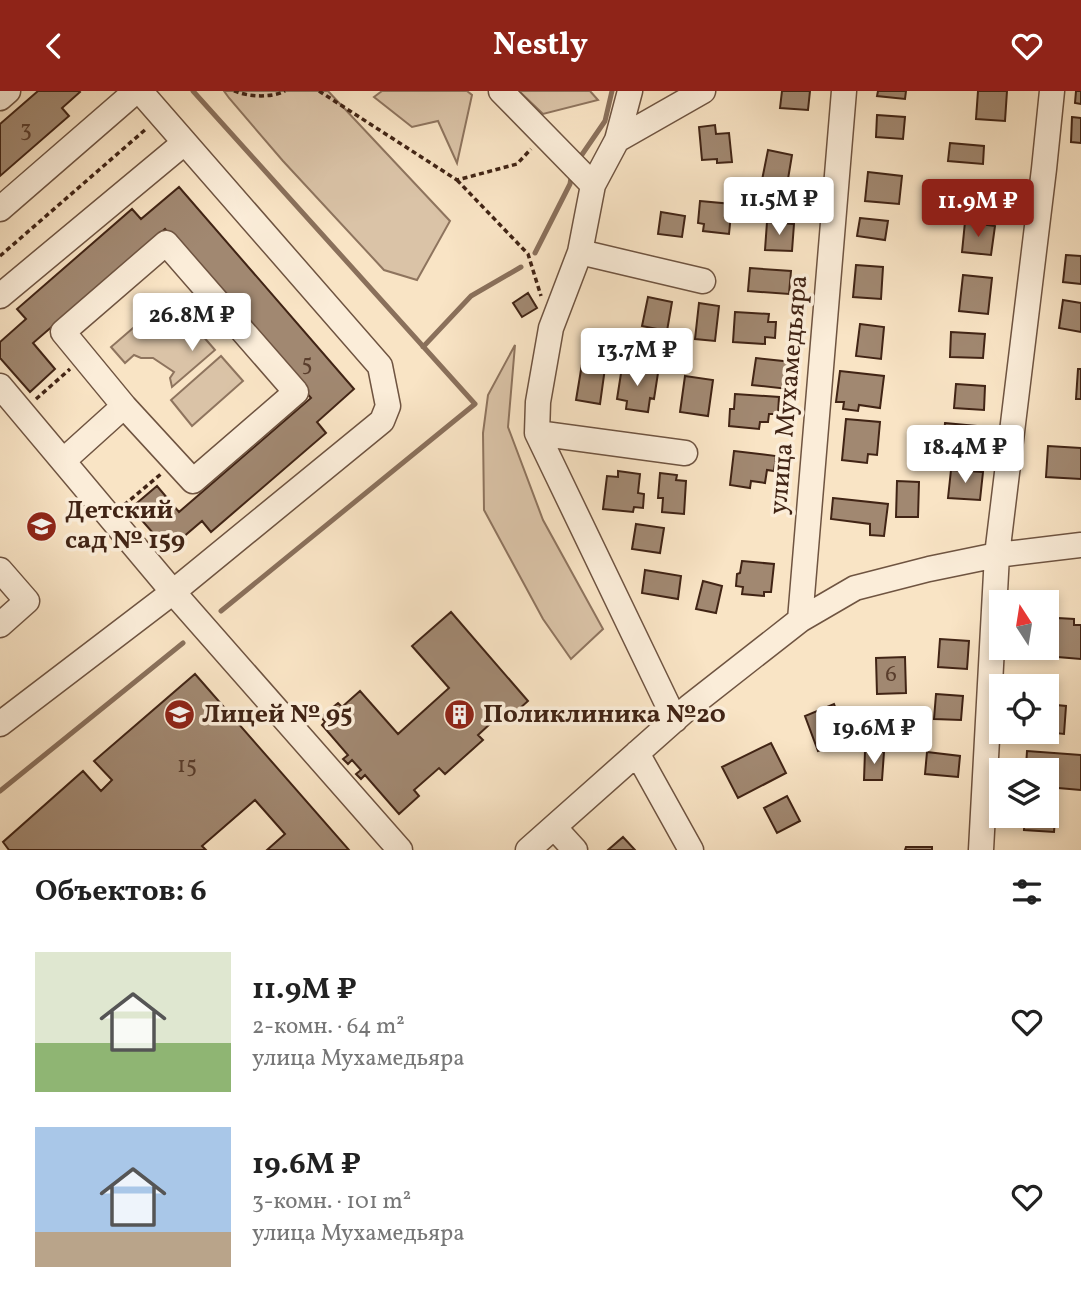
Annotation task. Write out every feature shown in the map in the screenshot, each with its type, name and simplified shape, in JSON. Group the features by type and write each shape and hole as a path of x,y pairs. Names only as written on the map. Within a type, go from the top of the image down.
{"street":[{"path":"0,98 8,91"},
{"path":"0,209 138,91 380,366 388,407 382,421 173,592 0,725"},
{"path":"501,91 593,185"},
{"path":"630,91 617,140 593,185 580,252 551,328 538,402 537,433 682,714"},
{"path":"617,140 703,91"},
{"name":"улица Мухамедьяра","path":"800,620 844,91"},
{"path":"981,850 997,555 1052,91"},
{"path":"0,296 184,143"},
{"path":"166,243 296,392 193,481 124,406 64,332 166,243"},
{"path":"580,252 703,281"},
{"path":"0,386 173,592 400,850"},
{"path":"63,461 124,406"},
{"path":"537,433 685,453"},
{"path":"531,849 682,714 800,620 855,587 997,555 1081,545"},
{"path":"0,570 27,601 0,625"},
{"path":"637,753 691,850"},
{"path":"554,827 575,850"}],"path":[{"path":"234,91 269,96 285,91"},
{"path":"319,91 457,180 528,254 551,328"},
{"path":"0,256 161,116"},
{"path":"457,180 517,164 544,135"},
{"path":"21,412 57,380"},
{"path":"110,518 146,485"}],"shaded area":[{"path":"224,91 328,91 450,221 417,280 384,270 283,161"},
{"path":"382,91 467,91 472,95 457,163 438,121 412,127 374,97"},
{"path":"519,91 590,91 598,100 543,114"},
{"path":"169,297 215,350 172,387 170,378 174,372 153,358 134,355 125,363 111,347"},
{"path":"515,345 508,427 543,520 603,629 571,659 543,619 484,510 483,433 488,395"},
{"path":"221,356 243,381 192,426 171,400"}],"building":[{"path":"38,91 80,92 62,108 69,116 0,176 0,124"},
{"path":"782,91 810,91 808,110 780,108"},
{"path":"878,91 906,91 905,99 877,96"},
{"path":"978,91 1007,91 1005,121 976,119"},
{"path":"1076,91 1081,91 1081,104 1075,103"},
{"path":"877,115 905,117 903,139 876,137"},
{"path":"1072,117 1081,118 1081,143 1071,142"},
{"path":"715,125 716,134 729,133 732,162 702,160 699,127"},
{"path":"950,143 984,146 983,164 948,161"},
{"path":"768,150 792,155 787,185 762,180"},
{"path":"868,172 902,176 899,204 865,201"},
{"path":"979,181 1008,184 1005,205 977,202"},
{"path":"179,187 354,389 317,422 326,433 211,532 202,521 168,550 131,508 157,486 179,512 311,398 165,229 33,343 55,369 30,392 0,358 0,342 26,319 17,309 132,209 141,219"},
{"path":"700,201 732,204 729,234 703,231 704,224 698,223"},
{"path":"661,212 685,216 682,237 658,234"},
{"path":"860,218 888,221 885,240 857,236"},
{"path":"767,222 794,224 792,251 765,250"},
{"path":"965,222 995,226 991,255 962,252"},
{"path":"1066,255 1081,256 1081,284 1063,282"},
{"path":"856,265 883,267 881,299 853,297"},
{"path":"750,268 791,271 789,294 748,291"},
{"path":"963,275 992,278 988,314 959,311"},
{"path":"528,293 537,308 522,317 513,303"},
{"path":"648,297 672,302 667,331 642,326"},
{"path":"1063,300 1081,303 1081,332 1059,328"},
{"path":"699,303 719,306 715,341 695,339"},
{"path":"735,312 769,314 768,322 776,322 775,338 765,337 765,344 733,342"},
{"path":"860,324 884,327 881,359 856,356"},
{"path":"951,332 985,334 983,358 950,357"},
{"path":"756,358 792,362 788,389 752,385"},
{"path":"582,364 605,368 600,404 576,400"},
{"path":"622,367 658,373 654,399 650,398 648,412 626,409 627,401 617,399"},
{"path":"1078,369 1081,369 1081,399 1076,399"},
{"path":"840,371 884,376 880,408 859,405 858,411 843,409 844,402 836,402"},
{"path":"685,376 713,380 708,416 680,412"},
{"path":"956,384 985,386 984,410 954,408"},
{"path":"735,394 779,397 778,414 769,414 768,422 760,422 759,429 729,426 730,409 734,409"},
{"path":"846,419 880,422 877,455 868,454 867,463 842,460"},
{"path":"945,423 976,426 973,452 943,449"},
{"path":"1048,446 1081,448 1081,479 1046,477"},
{"path":"734,451 776,456 774,471 767,470 765,483 751,481 750,488 730,485"},
{"path":"951,470 983,472 980,500 948,498"},
{"path":"618,471 640,474 638,493 644,494 643,508 634,507 633,512 603,509 607,476 618,477"},
{"path":"660,473 677,475 676,480 686,481 684,514 662,512 663,498 658,498"},
{"path":"897,481 919,482 918,517 896,517"},
{"path":"833,498 888,504 884,536 870,535 870,524 831,519"},
{"path":"636,524 664,528 660,553 632,549"},
{"path":"742,561 774,564 771,592 764,592 764,596 742,594 743,587 736,586"},
{"path":"645,570 681,576 678,599 642,593"},
{"path":"703,581 722,586 716,613 696,609"},
{"name":"Поликлиника №20","path":"451,612 528,701 509,718 503,712 478,735 483,740 445,774 439,768 414,790 419,796 399,814 365,775 361,779 356,774 361,770 352,760 348,764 343,759 348,755 322,725 325,722 321,717 326,713 330,717 337,711 333,707 338,703 342,707 360,691 398,734 449,688 412,646"},
{"path":"1059,618 1074,619 1074,625 1081,625 1081,659 1059,657"},
{"path":"940,639 969,641 967,669 938,667"},
{"path":"905,657 906,693 877,694 876,658"},
{"name":"Лицей № 95","path":"195,674 349,850 267,850 285,834 255,800 202,846 206,850 9,850 3,842 83,771 101,791 112,780 94,761"},
{"path":"936,694 963,696 961,720 934,719"},
{"path":"834,704 848,740 818,751 805,716"},
{"path":"1059,705 1066,706 1064,734 1059,733"},
{"path":"860,718 901,718 901,737 860,737"},
{"path":"771,743 786,773 738,798 722,767"},
{"path":"865,751 884,752 882,780 864,780"},
{"path":"1027,751 1081,755 1081,790 1059,788 1059,758 1027,758"},
{"path":"927,752 960,756 958,777 925,774"},
{"path":"787,796 800,821 777,833 764,808"},
{"path":"1024,828 1054,828 1054,832"},
{"path":"623,837 635,850 608,850"},
{"path":"906,847 932,847 932,850 905,850"}],"waterway":[{"path":"193,91 475,404 221,611"},
{"path":"581,156 605,121 612,91"},
{"path":"535,253 571,178"},
{"path":"423,347 471,296 521,267"},
{"path":"0,791 183,643"}],"place":[{"name":"Детский сад № 159","path":"42,526"},
{"name":"Лицей № 95","path":"179,715"},
{"name":"Поликлиника №20","path":"460,715"}]}
